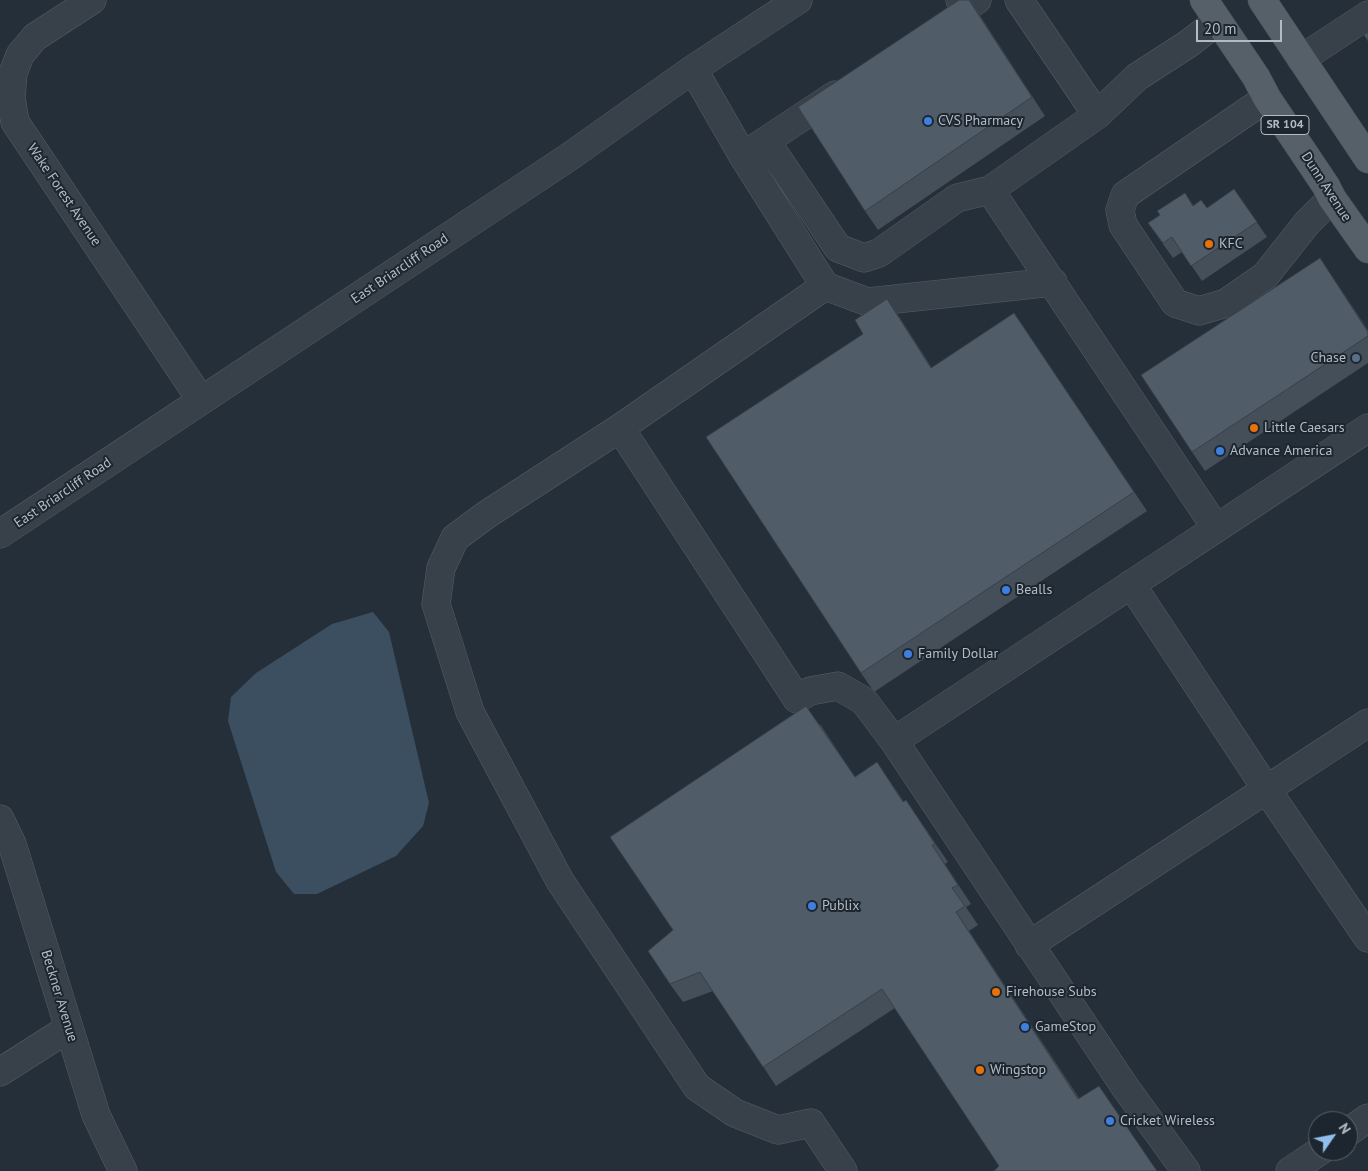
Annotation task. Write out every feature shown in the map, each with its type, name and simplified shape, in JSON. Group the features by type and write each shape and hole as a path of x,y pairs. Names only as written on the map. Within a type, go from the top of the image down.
{"main road":[{"path":"1262,0 1368,159"},
{"name":"Dunn Avenue","path":"1211,11 1256,77 1267,98 1326,186 1332,198 1368,249"}],"street":[{"name":"Wake Forest Avenue","path":"92,0 35,37 20,55 13,73 11,98 16,122 201,400"},
{"name":"East Briarcliff Road","path":"0,534 569,157 693,69 798,0"},
{"path":"1019,0 1098,115"},
{"path":"766,141 838,248 864,258 879,253 957,198 990,190 1098,115 1137,77 1188,44 1211,11"},
{"path":"1301,59 1368,15"},
{"path":"693,69 743,156 825,286 868,302 1053,282"},
{"path":"743,156 858,80"},
{"path":"1267,98 1125,195 1120,210 1122,225 1175,303 1199,311 1226,303 1265,276 1307,223 1332,198"},
{"path":"990,190 1216,528"},
{"path":"825,286 620,428 486,515 455,538 441,568 436,604 470,712 560,881 697,1087 736,1113 778,1130 811,1123 843,1171"},
{"path":"620,428 797,700 810,691 838,686 864,701 894,741 1125,1087 1186,1171"},
{"path":"894,741 1368,428"},
{"path":"1131,584 1267,790 1368,938"},
{"path":"1029,945 1368,723"},
{"name":"Beckner Avenue","path":"0,819 12,844 96,1115 123,1171"},
{"path":"0,1072 69,1028"},
{"path":"1290,1171 1308,1159"}],"water":[{"path":"373,612 389,632 429,803 423,826 396,856 317,894 294,894 276,872 228,721 231,697 256,673 332,624"}],"building":[{"name":"CVS Pharmacy","path":"959,0 969,0 1032,97 865,211 798,107"},
{"path":"1368,32 1368,41 1364,35"},
{"name":"KFC","path":"1234,189 1257,222 1191,266 1172,237 1163,243 1148,223 1160,215 1157,211 1185,193 1193,206 1201,200 1207,208"},
{"path":"1320,258 1368,332 1368,336 1192,452 1141,375"},
{"path":"887,299 931,368 1014,313 1134,492 861,673 706,437 863,334 855,320"},
{"name":"Publix","path":"806,706 855,777 877,762 903,802 906,800 935,844 932,845 958,885 952,888 965,906 956,912 1078,1099 1099,1086 1157,1171 994,1171 999,1166 882,989 763,1067 700,972 670,984 648,951 673,930 610,837"}],"place":[{"name":"CVS Pharmacy","path":"928,121"},
{"name":"KFC","path":"1209,244"},
{"name":"Chase","path":"1356,358"},
{"name":"Little Caesars","path":"1254,428"},
{"name":"Advance America","path":"1220,451"},
{"name":"Bealls","path":"1006,590"},
{"name":"Family Dollar","path":"908,654"},
{"name":"Publix","path":"812,906"},
{"name":"Firehouse Subs","path":"996,992"},
{"name":"GameStop","path":"1025,1027"},
{"name":"Wingstop","path":"980,1070"},
{"name":"Cricket Wireless","path":"1110,1121"}]}
